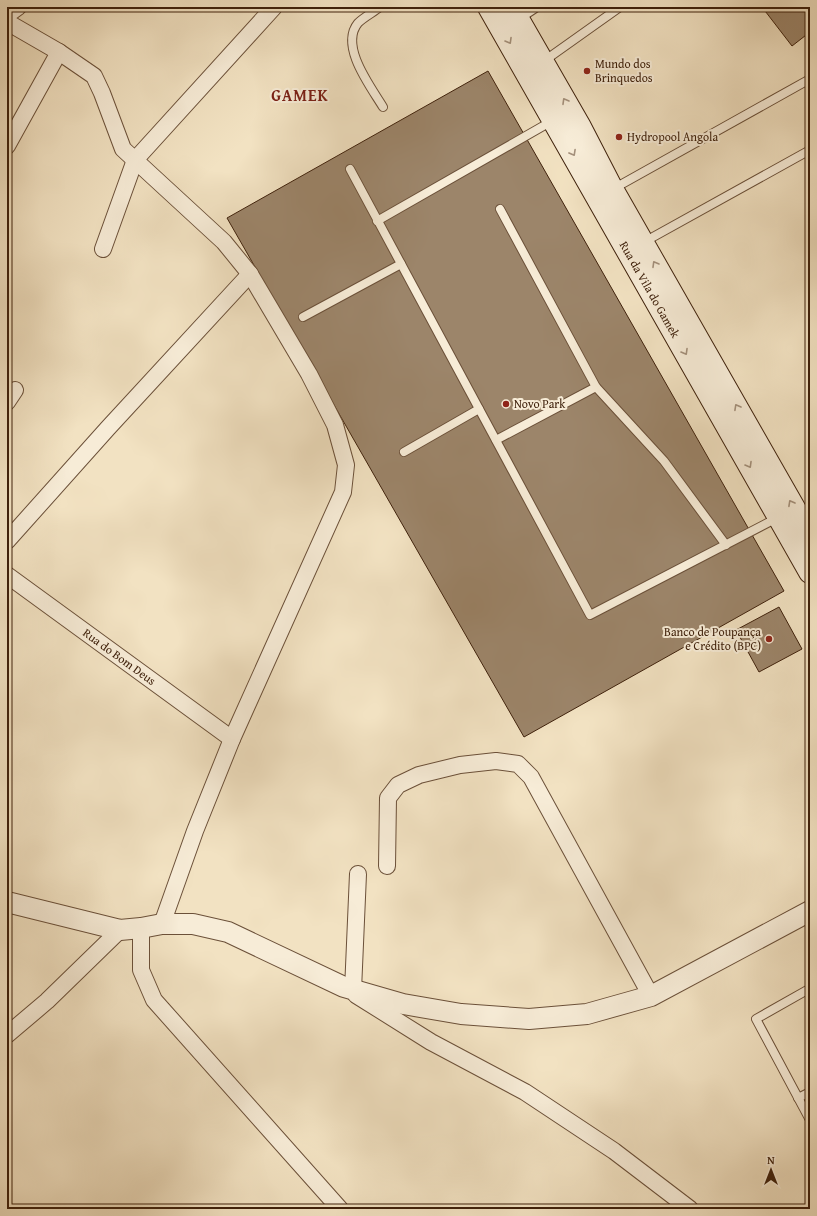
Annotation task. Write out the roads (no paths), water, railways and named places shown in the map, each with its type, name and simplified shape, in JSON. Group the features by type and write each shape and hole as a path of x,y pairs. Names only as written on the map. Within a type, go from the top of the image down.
{"main road":[{"name":"Rua da Vila do Gamek","path":"489,7 555,120 810,572"},
{"name":"Rua da Vila do Gamek","path":"514,14 580,127 612,189 810,536"}],"street":[{"path":"7,16 18,7"},
{"path":"103,249 135,160 274,7"},
{"path":"7,22 59,52 94,76 102,92 123,149 224,242 250,274 309,374 331,419 346,465 343,492 232,739 195,831 162,924"},
{"path":"7,146 59,52"},
{"path":"7,541 108,428 250,274"},
{"name":"Rua do Bom Deus","path":"7,576 232,739"},
{"path":"386,866 388,798 398,785 419,775 460,765 496,761 518,764 531,777 651,996"},
{"path":"348,988 358,874"},
{"path":"7,902 120,930 162,924 194,924 228,932 348,988 431,1042 525,1092 614,1151 690,1209"},
{"path":"348,988 403,1004 454,1013 529,1019 587,1014 651,996 810,911"},
{"path":"141,928 141,970 154,1000 340,1209"},
{"path":"7,1036 48,1001 120,930"}],"lane":[{"path":"380,7 358,24 352,38 353,56 383,107"},
{"path":"514,14 537,7"},
{"path":"542,63 620,7"},
{"path":"612,189 810,80"},
{"path":"377,220 555,120"},
{"path":"643,243 810,150"},
{"path":"350,169 590,615 779,517"},
{"path":"500,209 596,388 664,461 726,545"},
{"path":"303,317 401,264"},
{"path":"496,440 596,388"},
{"path":"404,452 479,409"},
{"path":"810,991 809,989 756,1019 810,1120"},
{"path":"798,1098 810,1092"}],"place":[{"name":"Mundo dos Brinquedos","path":"587,71"},
{"name":"Hydropool Angola","path":"619,137"},
{"name":"Novo Park","path":"506,404"},
{"name":"Banco de Poupança e Crédito (BPC)","path":"769,639"}],"district":[{"name":"GAMEK","path":"300,95"}]}
